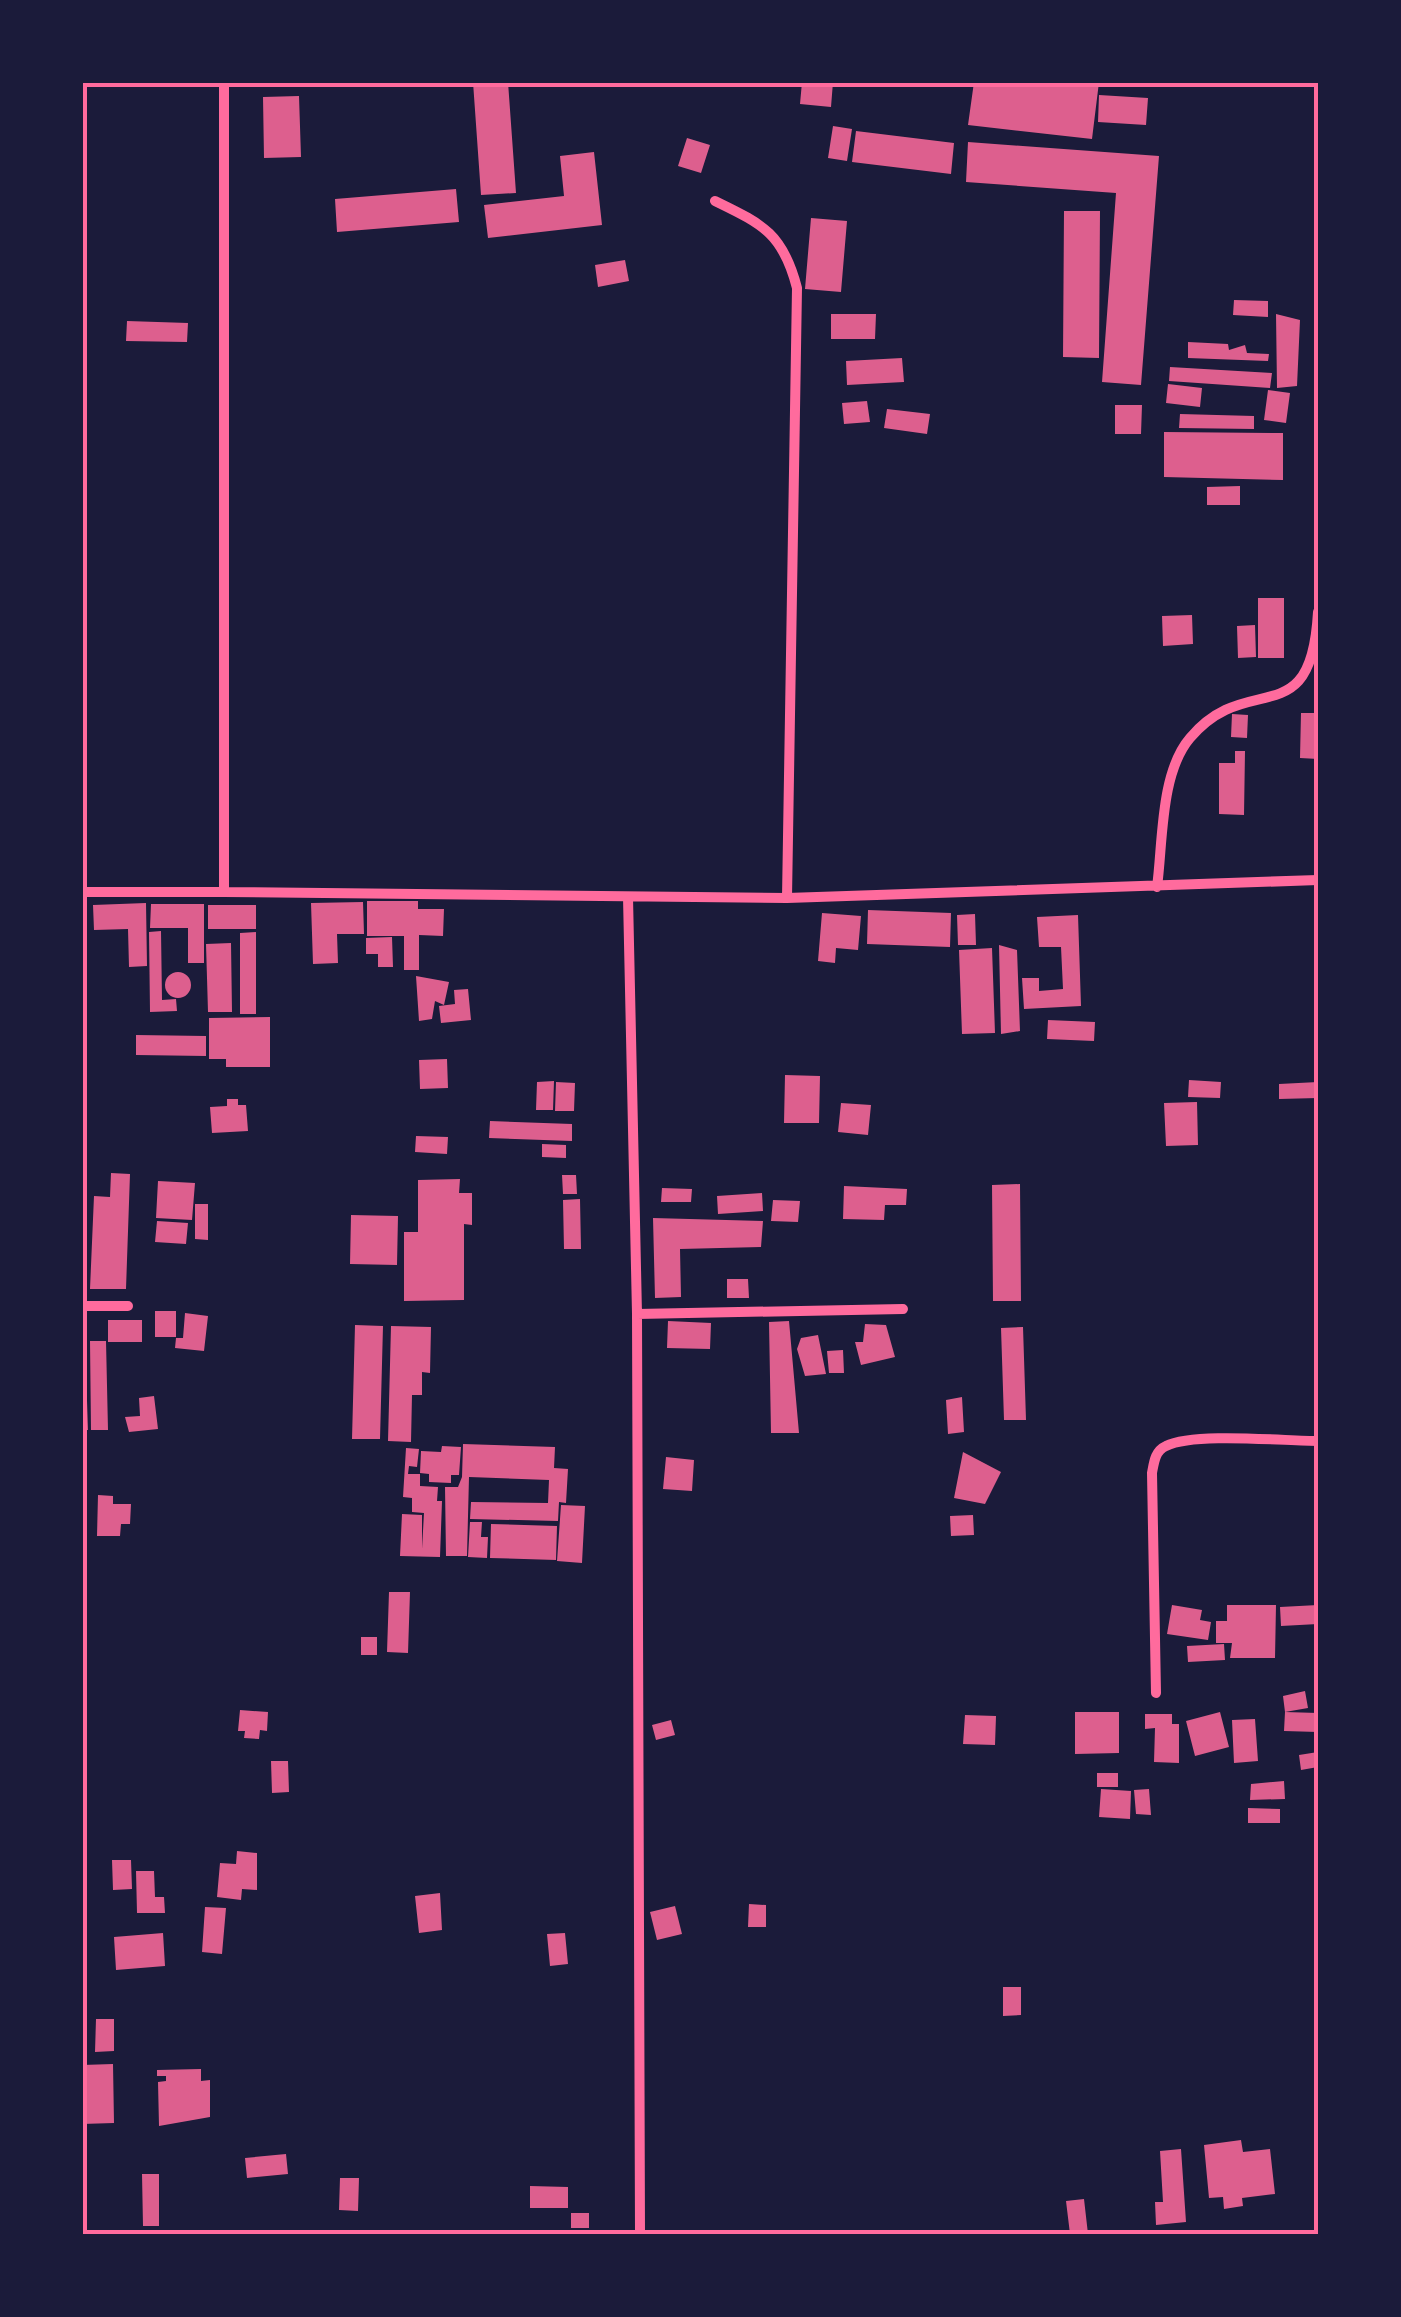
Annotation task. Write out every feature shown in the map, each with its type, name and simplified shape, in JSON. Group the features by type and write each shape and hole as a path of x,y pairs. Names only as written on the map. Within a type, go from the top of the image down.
{"street":[{"path":"224,82 224,892"},
{"path":"714,201 766,226 792,270 797,288 787,898"},
{"path":"1158,887 1172,774 1188,740 1222,710 1298,685 1314,660 1318,612"},
{"path":"82,892 787,898 1318,880"},
{"path":"628,897 637,1314 640,2234"},
{"path":"82,1306 128,1306"},
{"path":"637,1314 904,1309"},
{"path":"1156,1693 1152,1473 1156,1455 1163,1447 1186,1440 1318,1441"}],"building":[{"path":"473,82 508,82 516,193 481,195"},
{"path":"802,82 833,82 831,107 800,104"},
{"path":"974,82 1099,82 1092,139 968,125"},
{"path":"1099,95 1148,98 1146,125 1098,122"},
{"path":"299,96 301,157 264,158 263,97"},
{"path":"833,126 852,129 847,161 828,158"},
{"path":"856,131 954,143 951,174 852,162"},
{"path":"687,138 710,145 701,173 678,166"},
{"path":"968,142 1159,156 1141,385 1102,382 1116,193 966,182"},
{"path":"594,152 602,225 488,238 484,205 564,196 560,156"},
{"path":"456,189 459,222 337,232 335,199"},
{"path":"1064,211 1100,211 1099,358 1063,357"},
{"path":"811,218 847,221 841,292 805,289"},
{"path":"625,260 629,281 598,287 595,265"},
{"path":"1234,300 1268,301 1268,317 1233,315"},
{"path":"831,314 876,314 875,339 831,339"},
{"path":"1276,314 1300,320 1297,386 1277,388"},
{"path":"127,321 188,323 187,342 126,341"},
{"path":"1188,342 1228,344 1229,350 1245,345 1247,353 1269,354 1268,361 1188,358"},
{"path":"902,358 904,382 847,385 846,361"},
{"path":"1170,367 1272,373 1270,388 1169,381"},
{"path":"1168,384 1202,388 1200,407 1166,403"},
{"path":"1268,390 1290,393 1286,423 1264,420"},
{"path":"867,401 870,422 844,424 842,403"},
{"path":"1115,405 1142,405 1141,434 1115,434"},
{"path":"887,409 930,414 927,434 884,428"},
{"path":"1180,414 1254,416 1254,429 1179,428"},
{"path":"1164,432 1283,433 1283,480 1164,477"},
{"path":"1240,486 1240,505 1207,505 1207,487"},
{"path":"1258,598 1284,598 1284,658 1258,658"},
{"path":"1192,615 1193,644 1163,646 1162,616"},
{"path":"1255,625 1256,657 1238,658 1237,626"},
{"path":"1301,713 1318,713 1318,759 1300,758"},
{"path":"1232,714 1248,715 1247,738 1231,737"},
{"path":"1235,751 1245,751 1244,815 1219,814 1219,763 1235,763"},
{"path":"367,901 418,901 418,909 444,909 443,936 419,935 419,970 404,970 404,936 367,936"},
{"path":"363,902 364,934 337,934 338,963 313,964 311,903"},
{"path":"146,903 147,966 129,967 128,929 94,930 93,905"},
{"path":"151,904 204,904 204,963 188,963 188,928 150,928"},
{"path":"208,905 256,905 256,929 208,929"},
{"path":"868,910 951,913 950,947 867,944"},
{"path":"822,913 861,916 858,950 836,948 835,963 818,961"},
{"path":"975,914 976,945 958,945 957,915"},
{"path":"1078,915 1081,1006 1024,1009 1022,978 1039,978 1039,991 1063,989 1061,947 1039,947 1037,917"},
{"path":"161,931 162,1000 176,999 177,1011 150,1012 149,932"},
{"path":"256,932 256,1014 240,1014 240,933"},
{"path":"392,937 393,967 378,967 378,954 366,954 366,938"},
{"path":"231,943 232,1012 208,1012 206,944"},
{"path":"999,945 1017,950 1020,1031 1001,1034"},
{"path":"992,948 995,1033 962,1034 959,950"},
{"path":"178,972 187,976 191,985 187,994 178,998 169,994 165,985 169,976"},
{"path":"416,976 449,982 444,1005 435,1001 432,1019 419,1021"},
{"path":"468,989 471,1020 441,1023 439,1006 455,1004 454,990"},
{"path":"270,1017 270,1067 226,1067 226,1059 209,1059 209,1018"},
{"path":"1048,1020 1095,1022 1094,1041 1047,1039"},
{"path":"136,1035 206,1036 206,1056 136,1055"},
{"path":"447,1059 448,1088 420,1089 419,1060"},
{"path":"785,1075 820,1076 819,1123 784,1123"},
{"path":"1189,1080 1221,1082 1220,1098 1188,1097"},
{"path":"554,1081 553,1110 536,1110 537,1082"},
{"path":"556,1082 575,1083 574,1111 555,1111"},
{"path":"1318,1082 1318,1098 1279,1099 1279,1084"},
{"path":"227,1099 238,1099 238,1105 246,1105 248,1131 212,1133 210,1107 227,1106"},
{"path":"1197,1102 1198,1145 1166,1146 1164,1103"},
{"path":"841,1103 871,1105 868,1135 838,1132"},
{"path":"490,1121 572,1124 572,1141 489,1138"},
{"path":"416,1136 448,1137 447,1154 415,1152"},
{"path":"542,1144 566,1145 566,1158 542,1157"},
{"path":"111,1173 130,1174 126,1289 90,1289 94,1196 110,1197"},
{"path":"562,1175 576,1175 577,1194 563,1194"},
{"path":"460,1179 459,1193 472,1193 472,1225 464,1224 464,1300 404,1301 404,1232 418,1232 418,1180"},
{"path":"158,1181 195,1183 192,1220 156,1218"},
{"path":"1020,1184 1021,1301 993,1301 992,1185"},
{"path":"844,1186 907,1189 906,1205 885,1205 884,1220 843,1219"},
{"path":"662,1188 692,1189 691,1202 661,1202"},
{"path":"762,1193 763,1211 718,1214 717,1196"},
{"path":"580,1199 581,1249 564,1249 563,1200"},
{"path":"773,1200 800,1201 798,1222 771,1221"},
{"path":"195,1204 208,1204 208,1240 195,1239"},
{"path":"351,1215 398,1216 397,1265 350,1264"},
{"path":"653,1218 763,1221 761,1247 680,1249 681,1297 655,1298"},
{"path":"157,1221 188,1223 186,1244 155,1242"},
{"path":"727,1279 748,1279 749,1298 727,1298"},
{"path":"155,1311 176,1311 176,1337 155,1337"},
{"path":"185,1313 208,1316 204,1351 175,1348 176,1338 183,1338"},
{"path":"108,1320 142,1320 142,1342 108,1342"},
{"path":"668,1321 711,1323 710,1349 667,1348"},
{"path":"789,1321 799,1433 771,1433 769,1322"},
{"path":"865,1324 886,1325 895,1357 861,1365 855,1342 863,1342"},
{"path":"355,1325 383,1326 380,1439 352,1439"},
{"path":"391,1326 431,1327 430,1373 422,1372 422,1395 412,1395 411,1442 388,1441"},
{"path":"1023,1327 1026,1420 1004,1420 1001,1328"},
{"path":"818,1335 826,1374 805,1376 797,1349 801,1338"},
{"path":"90,1341 106,1341 108,1430 91,1430"},
{"path":"843,1350 844,1373 829,1373 827,1351"},
{"path":"86,1371 88,1430 82,1430 82,1372"},
{"path":"154,1396 158,1429 129,1432 125,1417 140,1416 139,1398"},
{"path":"962,1397 964,1432 948,1434 946,1400"},
{"path":"463,1444 555,1447 554,1468 568,1469 566,1503 559,1502 558,1521 470,1519 471,1502 548,1503 549,1480 469,1477 467,1556 446,1556 445,1487 458,1487"},
{"path":"442,1446 461,1447 459,1475 451,1475 451,1483 429,1482 429,1474 420,1473 421,1451 441,1452"},
{"path":"406,1448 419,1449 417,1467 409,1466 408,1474 420,1474 420,1486 438,1487 437,1501 442,1501 440,1557 400,1556 402,1514 422,1515 422,1549 424,1513 412,1512 412,1498 403,1497"},
{"path":"963,1452 1001,1472 985,1504 954,1498"},
{"path":"666,1457 694,1460 692,1491 663,1489"},
{"path":"98,1495 113,1496 113,1504 131,1504 130,1524 121,1524 120,1536 97,1536"},
{"path":"561,1505 585,1506 582,1563 557,1561"},
{"path":"973,1515 974,1535 951,1536 950,1516"},
{"path":"470,1522 482,1522 481,1537 488,1537 487,1558 468,1557"},
{"path":"491,1524 557,1526 556,1560 490,1558"},
{"path":"389,1592 410,1592 408,1653 387,1652"},
{"path":"1172,1605 1202,1610 1200,1620 1211,1622 1208,1640 1167,1634"},
{"path":"1227,1605 1276,1605 1275,1658 1230,1658 1232,1643 1216,1643 1216,1621 1227,1621"},
{"path":"1318,1605 1318,1624 1281,1626 1280,1607"},
{"path":"361,1637 377,1637 377,1655 361,1655"},
{"path":"1224,1644 1225,1660 1188,1662 1187,1646"},
{"path":"1305,1691 1308,1708 1285,1712 1283,1696"},
{"path":"240,1710 268,1712 267,1731 260,1730 259,1739 244,1738 245,1731 238,1731"},
{"path":"1075,1712 1119,1712 1119,1753 1075,1754"},
{"path":"1220,1712 1229,1747 1195,1756 1186,1721"},
{"path":"1285,1712 1318,1713 1318,1732 1284,1731"},
{"path":"1145,1714 1172,1714 1172,1724 1179,1724 1179,1763 1154,1762 1155,1728 1145,1729"},
{"path":"965,1715 996,1716 995,1745 963,1744"},
{"path":"1255,1719 1258,1761 1234,1763 1232,1720"},
{"path":"671,1720 675,1735 656,1740 652,1725"},
{"path":"1318,1752 1318,1767 1301,1770 1299,1755"},
{"path":"271,1761 288,1761 289,1792 272,1793"},
{"path":"1097,1773 1118,1773 1118,1787 1097,1787"},
{"path":"1284,1781 1285,1799 1250,1800 1251,1784"},
{"path":"1101,1789 1131,1791 1130,1819 1099,1817"},
{"path":"1149,1789 1151,1815 1136,1814 1134,1790"},
{"path":"1248,1808 1280,1809 1280,1823 1248,1823"},
{"path":"237,1851 257,1853 257,1890 242,1889 241,1900 217,1897 220,1863 236,1864"},
{"path":"112,1860 131,1860 132,1889 113,1890"},
{"path":"136,1871 154,1871 155,1897 164,1897 165,1913 137,1913"},
{"path":"440,1893 442,1930 419,1933 415,1896"},
{"path":"749,1904 766,1905 766,1927 748,1927"},
{"path":"675,1906 682,1934 657,1940 650,1912"},
{"path":"205,1907 226,1908 222,1954 202,1952"},
{"path":"163,1933 165,1966 116,1970 114,1937"},
{"path":"565,1933 568,1964 550,1966 547,1934"},
{"path":"1003,1987 1021,1987 1021,2015 1003,2016"},
{"path":"96,2019 114,2019 114,2051 95,2052"},
{"path":"113,2064 114,2123 82,2124 82,2065"},
{"path":"201,2069 201,2081 210,2080 210,2117 159,2126 158,2082 166,2081 166,2076 157,2076 157,2070"},
{"path":"1241,2140 1243,2152 1270,2149 1275,2194 1242,2198 1243,2206 1224,2209 1223,2197 1209,2198 1204,2145"},
{"path":"1181,2149 1186,2222 1156,2225 1155,2202 1163,2202 1160,2151"},
{"path":"286,2154 288,2174 247,2178 245,2158"},
{"path":"142,2174 159,2174 159,2226 143,2226"},
{"path":"340,2178 359,2178 358,2211 339,2210"},
{"path":"530,2186 568,2187 568,2208 530,2208"},
{"path":"1084,2199 1088,2234 1070,2234 1066,2201"},
{"path":"571,2213 589,2213 589,2228 571,2228"}]}
